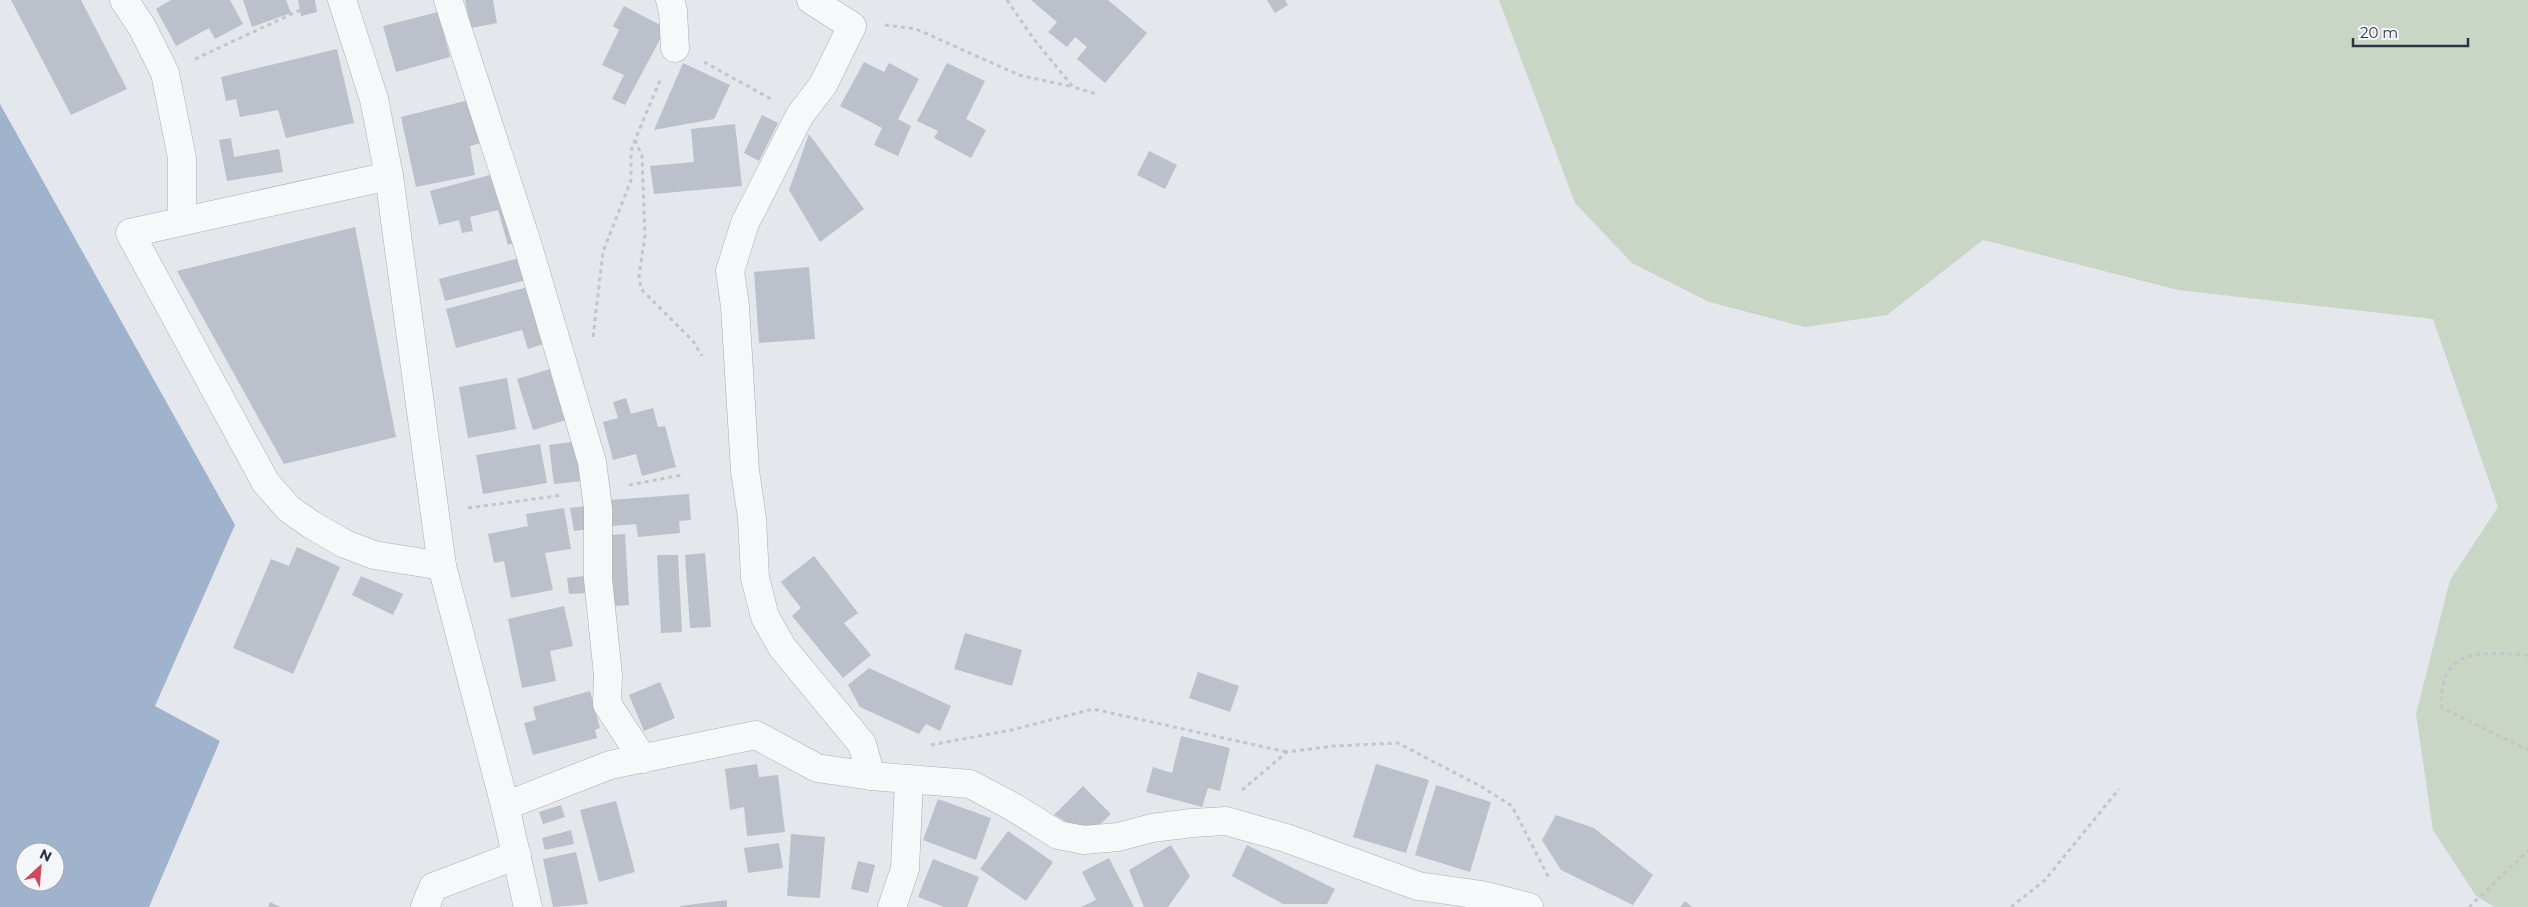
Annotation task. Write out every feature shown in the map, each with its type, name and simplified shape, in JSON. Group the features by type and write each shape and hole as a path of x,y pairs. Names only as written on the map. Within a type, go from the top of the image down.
{"street":[{"path":"124,0 142,27 164,73 182,158 182,220"},
{"path":"342,0 374,99 389,176 442,566 517,855 528,907"},
{"path":"448,0 528,243 592,462 598,508 598,579 608,675 607,704 643,759"},
{"path":"670,0 673,11 675,48"},
{"path":"811,0 852,26 824,85 800,115 745,223 730,271 736,306 745,471 752,518 755,578 765,617 782,647 862,744 871,776"},
{"path":"389,176 182,220 130,233 266,483 289,509 345,544 374,555 442,566"},
{"path":"504,806 610,765 756,735 817,768 908,780 970,784 1013,807 1058,835 1084,840 1118,837 1152,828 1226,821 1286,838 1418,886 1482,895 1529,907"},
{"path":"892,907 905,869 908,780"},
{"path":"425,907 433,887 517,855"}],"path":[{"path":"1007,0 1073,87"},
{"path":"164,73 312,4"},
{"path":"852,26 880,24 916,29 1020,76 1098,94"},
{"path":"592,341 603,252 631,180 631,151 634,140 675,48 725,72 800,115"},
{"path":"634,140 642,156 645,236 639,276 641,289 694,341 705,360"},
{"path":"435,513 682,476"},
{"path":"2528,655 2506,653 2464,656 2447,670 2441,690 2442,708 2528,750"},
{"path":"922,747 1011,730 1093,709 1287,752 1334,746 1398,743 1482,787 1512,806 1551,882"},
{"path":"1226,821 1244,787 1287,752"},
{"path":"2011,907 2045,880 2119,789"},
{"path":"2469,907 2528,851"}],"green space":[{"path":"1499,0 2528,0 2528,907 2495,907 2476,896 2433,830 2416,714 2450,580 2498,507 2433,319 2178,290 1983,240 1887,315 1805,327 1709,302 1632,263 1575,203"}],"water":[{"path":"0,104 235,525 155,706 220,741 149,907 0,907"}],"building":[{"path":"11,0 81,0 127,89 71,115"},
{"path":"171,0 230,0 243,24 215,39 209,28 176,46 156,9"},
{"path":"243,0 286,0 291,13 252,27"},
{"path":"298,0 315,0 317,12 301,16"},
{"path":"465,0 493,0 497,23 471,28"},
{"path":"1031,0 1108,0 1147,33 1105,83 1077,59 1087,47 1075,37 1067,47 1048,32 1057,22"},
{"path":"1267,0 1285,0 1288,5 1275,13"},
{"path":"624,6 666,28 625,105 612,99 624,75 602,65 619,30 613,26"},
{"path":"438,12 450,57 396,72 383,26"},
{"path":"337,49 354,123 286,138 278,110 240,117 236,99 226,101 221,77"},
{"path":"864,62 884,72 889,63 919,79 898,119 911,126 898,156 874,145 882,128 840,106"},
{"path":"683,63 730,85 714,119 654,130"},
{"path":"947,63 985,81 966,119 986,130 971,158 934,138 938,131 917,121"},
{"path":"473,99 484,142 470,146 475,175 416,187 401,117"},
{"path":"762,115 778,123 759,161 744,153"},
{"path":"735,124 742,186 654,194 650,166 694,162 691,129"},
{"path":"809,134 864,209 820,242 789,190"},
{"path":"231,138 234,157 279,149 283,172 227,181 219,140"},
{"path":"1149,151 1177,165 1165,189 1137,175"},
{"path":"494,174 515,242 508,245 498,210 470,217 473,231 462,233 459,220 439,225 430,191"},
{"path":"355,227 396,437 284,464 177,271"},
{"path":"520,258 526,280 445,301 439,279"},
{"path":"809,267 815,339 759,343 754,272"},
{"path":"528,287 546,343 528,349 522,330 456,348 446,309"},
{"path":"550,369 566,420 533,430 517,379"},
{"path":"507,378 516,429 468,438 459,387"},
{"path":"626,398 631,414 653,408 658,427 665,426 676,467 642,476 636,454 613,460 603,422 618,418 613,402"},
{"path":"578,441 584,481 554,484 549,445"},
{"path":"540,444 547,483 483,494 476,455"},
{"path":"689,494 691,520 679,521 680,533 638,537 636,524 611,526 609,500"},
{"path":"586,506 590,529 574,531 570,508"},
{"path":"564,508 571,549 545,553 553,590 511,598 504,561 494,563 488,534 528,526 526,514"},
{"path":"625,534 629,605 614,606 609,535"},
{"path":"297,547 340,567 293,674 233,648 271,559 289,566"},
{"path":"705,553 711,627 690,628 685,555"},
{"path":"657,555 678,555 682,632 661,633"},
{"path":"814,556 858,613 844,623 871,655 843,678 792,616 801,608 781,582"},
{"path":"361,576 403,594 393,615 352,595"},
{"path":"584,576 586,593 569,594 567,578"},
{"path":"564,606 573,646 550,651 556,681 522,688 508,619"},
{"path":"965,633 1022,650 1012,686 954,669"},
{"path":"869,668 951,706 940,731 926,724 919,734 860,707 848,685"},
{"path":"1198,672 1239,686 1230,712 1189,698"},
{"path":"660,682 675,718 644,731 629,695"},
{"path":"590,691 600,728 595,730 597,738 533,755 524,723 536,720 533,707"},
{"path":"1181,736 1230,748 1220,791 1208,788 1202,807 1146,792 1153,767 1172,773"},
{"path":"757,764 759,777 778,775 785,832 747,836 744,807 730,810 725,769"},
{"path":"1376,764 1429,780 1406,853 1353,837"},
{"path":"1436,785 1491,802 1470,872 1415,855"},
{"path":"1083,786 1111,814 1096,828 1072,825 1054,815"},
{"path":"938,799 991,818 976,860 923,840"},
{"path":"616,801 635,872 599,882 580,810"},
{"path":"561,805 565,817 543,824 539,812"},
{"path":"1556,815 1594,828 1653,875 1633,905 1561,870 1542,840"},
{"path":"571,830 574,844 545,850 542,838"},
{"path":"1008,831 1053,862 1026,901 980,869"},
{"path":"791,834 825,837 820,898 787,896"},
{"path":"779,843 783,868 748,873 744,848"},
{"path":"1171,845 1190,876 1168,907 1144,907 1129,870"},
{"path":"1247,845 1335,889 1327,904 1283,904 1232,876"},
{"path":"576,852 588,904 553,907 543,859"},
{"path":"1109,858 1134,907 1081,907 1096,900 1082,872"},
{"path":"933,859 979,877 967,907 944,907 918,897"},
{"path":"858,861 875,865 868,893 851,889"},
{"path":"727,900 727,907 680,907 680,906"},
{"path":"1685,901 1692,907 1680,907"},
{"path":"270,902 280,907 268,907"}]}
